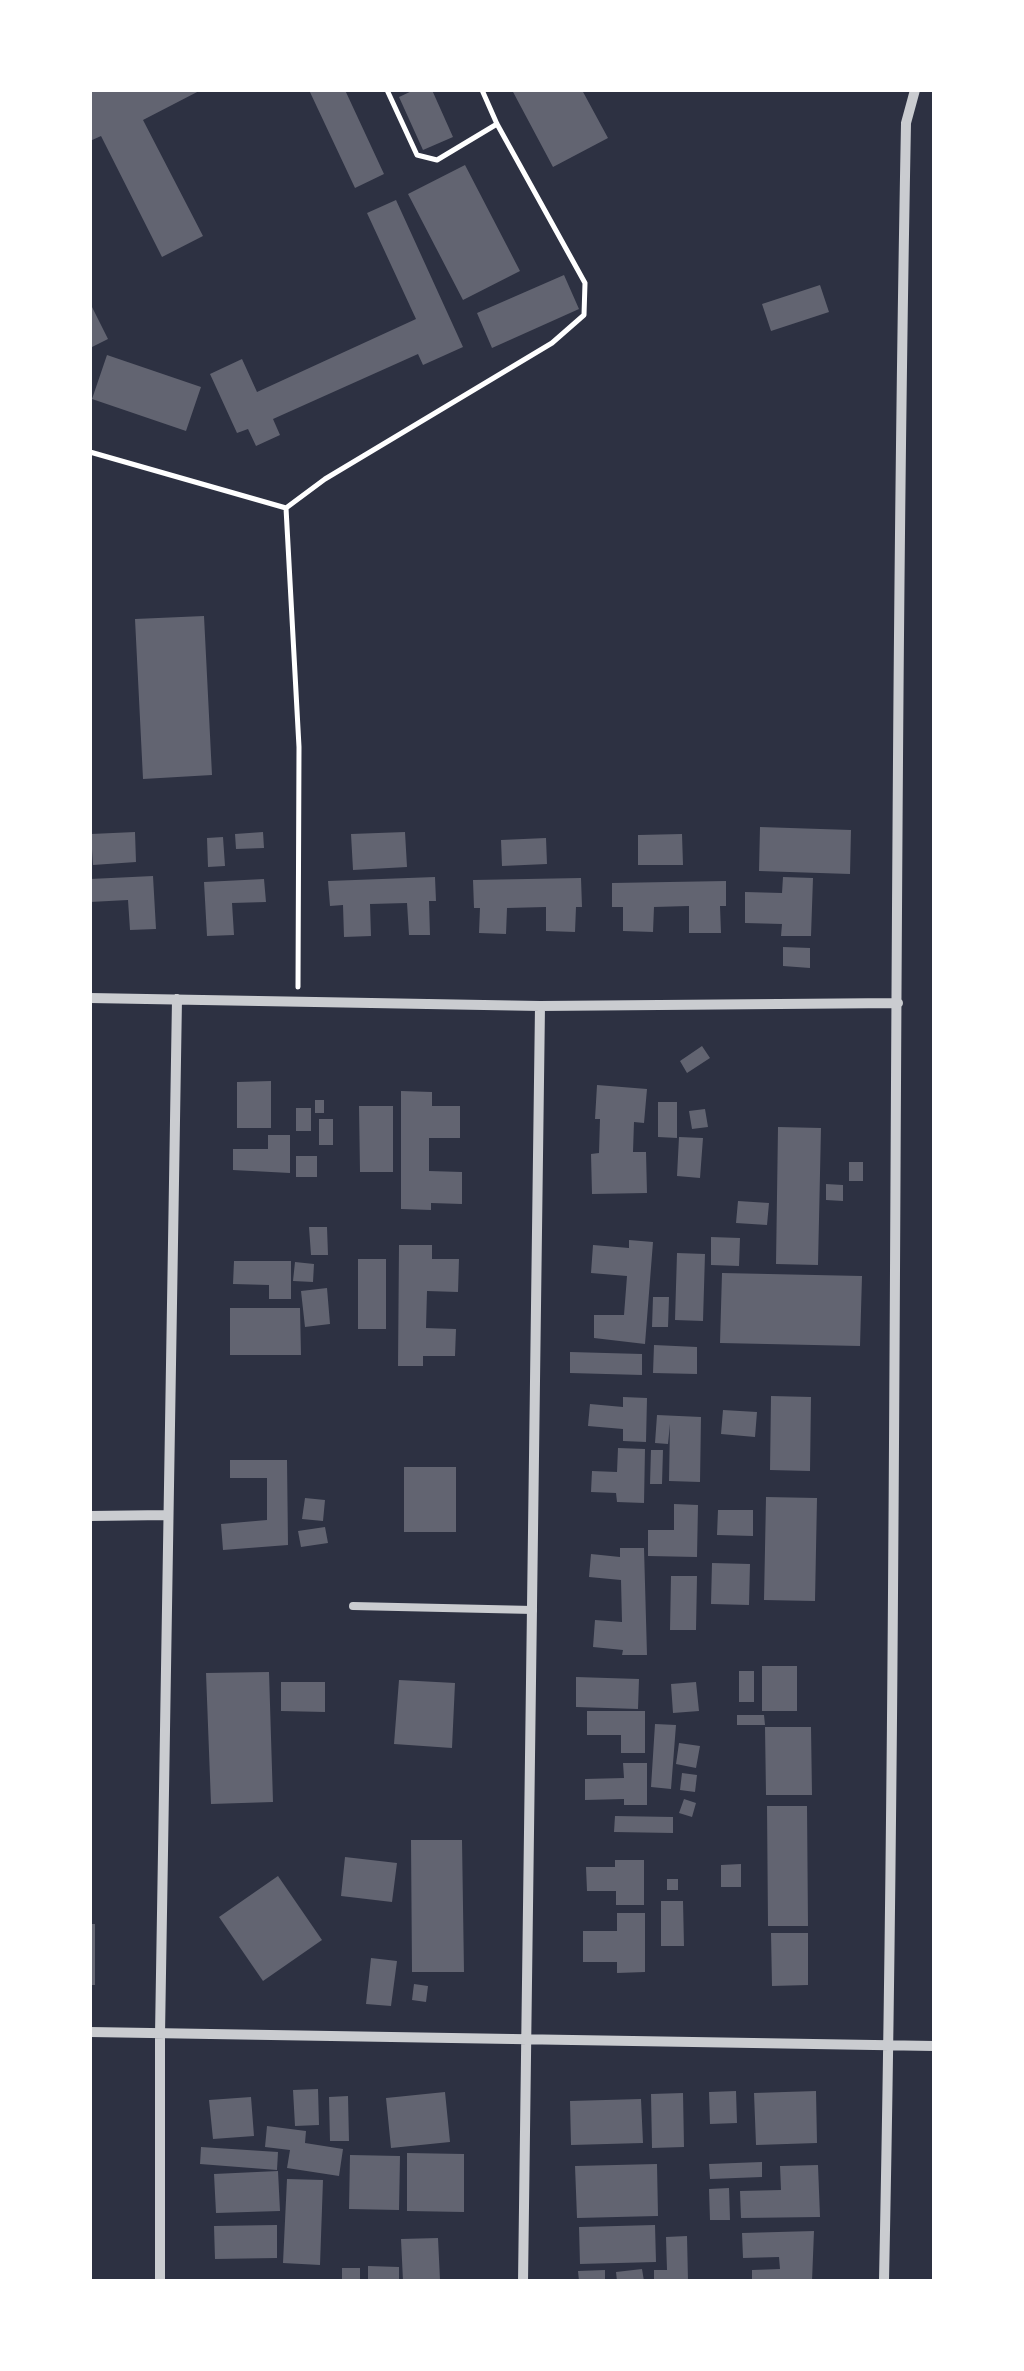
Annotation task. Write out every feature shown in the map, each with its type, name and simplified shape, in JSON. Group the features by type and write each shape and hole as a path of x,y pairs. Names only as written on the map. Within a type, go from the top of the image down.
{"street":[{"path":"884,2281 898,1003 897,567 906,123 915,90"},
{"path":"90,998 540,1006 898,1003"},
{"path":"160,2281 160,2034 177,999"},
{"path":"523,2281 540,1006"},
{"path":"90,1516 167,1515"},
{"path":"90,2032 934,2046"}],"lane":[{"path":"352,1606 534,1610"}],"path":[{"path":"387,90 417,155 438,160 497,124"},
{"path":"286,508 324,479 552,343 584,315 586,283 482,90"},
{"path":"90,452 286,508"},
{"path":"286,508 299,746 298,1000"}],"building":[{"path":"90,90 201,90 143,120 203,236 162,257 101,136 90,141"},
{"path":"309,90 345,90 384,174 355,188"},
{"path":"414,90 432,90 453,137 423,150 399,97"},
{"path":"512,90 582,90 608,138 553,167"},
{"path":"465,165 520,271 463,300 408,194"},
{"path":"396,200 463,347 423,365 418,354 273,419 280,435 256,446 248,429 237,433 210,374 242,359 257,392 416,319 367,213"},
{"path":"564,275 579,309 492,348 477,313"},
{"path":"820,285 829,312 771,331 762,304"},
{"path":"90,303 108,339 90,348"},
{"path":"107,355 201,387 186,431 92,399"},
{"path":"204,616 212,775 143,779 135,619"},
{"path":"760,827 851,830 850,874 759,871"},
{"path":"135,832 136,862 93,865 91,834"},
{"path":"263,832 264,848 236,849 235,834"},
{"path":"405,832 407,867 353,870 351,834"},
{"path":"682,834 683,865 638,865 638,835"},
{"path":"223,837 225,866 208,867 207,838"},
{"path":"546,838 547,864 502,866 501,840"},
{"path":"153,876 156,929 130,930 128,900 90,902 90,879"},
{"path":"435,877 436,901 429,901 430,935 409,935 407,903 370,904 371,936 344,937 343,905 330,906 328,881"},
{"path":"783,877 813,878 811,936 781,936 782,924 745,923 745,892 782,893"},
{"path":"581,878 582,907 576,907 575,932 546,931 546,907 507,908 506,934 479,933 480,908 474,908 473,880"},
{"path":"264,879 266,902 232,903 234,935 207,936 204,882"},
{"path":"726,881 726,906 720,906 721,933 689,933 689,906 654,907 653,932 623,931 623,907 612,907 612,883"},
{"path":"783,947 810,948 810,968 783,966"},
{"path":"702,1046 710,1058 687,1073 680,1061"},
{"path":"271,1081 271,1128 237,1128 237,1082"},
{"path":"597,1085 647,1089 644,1123 634,1122 633,1152 646,1152 647,1193 592,1194 591,1154 599,1153"},
{"path":"401,1091 432,1092 432,1106 460,1106 460,1138 429,1138 429,1171 462,1172 462,1204 431,1203 431,1210 401,1209"},
{"path":"315,1100 324,1100 324,1113 315,1113"},
{"path":"658,1102 677,1102 677,1138 658,1137"},
{"path":"359,1106 393,1106 393,1172 360,1172"},
{"path":"296,1108 311,1108 311,1131 296,1131"},
{"path":"705,1109 708,1127 692,1129 689,1111"},
{"path":"319,1119 333,1119 333,1145 319,1145"},
{"path":"778,1127 821,1128 818,1265 776,1264"},
{"path":"268,1135 290,1135 290,1173 233,1170 233,1149 268,1149"},
{"path":"679,1137 703,1138 700,1178 677,1176"},
{"path":"296,1156 317,1156 317,1177 296,1177"},
{"path":"849,1162 863,1162 863,1181 849,1181"},
{"path":"826,1184 843,1185 843,1201 826,1200"},
{"path":"738,1201 769,1203 767,1225 736,1223"},
{"path":"309,1227 327,1227 328,1255 311,1255"},
{"path":"711,1237 740,1238 739,1266 711,1265"},
{"path":"629,1240 653,1242 645,1344 594,1338 594,1315 624,1315 627,1276 591,1273 593,1245 629,1248"},
{"path":"399,1245 432,1245 432,1259 459,1259 458,1292 427,1291 426,1328 456,1329 455,1356 423,1356 423,1366 398,1366"},
{"path":"677,1253 705,1254 703,1321 675,1320"},
{"path":"358,1259 386,1259 386,1329 358,1329"},
{"path":"234,1261 291,1261 291,1299 269,1299 269,1285 233,1284"},
{"path":"295,1262 314,1264 313,1282 293,1281"},
{"path":"722,1273 862,1276 860,1346 720,1343"},
{"path":"327,1288 330,1324 305,1327 301,1291"},
{"path":"653,1297 669,1297 668,1327 652,1327"},
{"path":"230,1308 300,1308 301,1355 230,1355"},
{"path":"654,1345 697,1347 697,1374 653,1373"},
{"path":"570,1352 642,1354 642,1375 570,1373"},
{"path":"771,1396 811,1397 810,1471 770,1470"},
{"path":"623,1397 647,1398 646,1442 623,1441 623,1429 588,1426 590,1404 623,1407"},
{"path":"723,1410 757,1412 755,1437 721,1434"},
{"path":"657,1415 701,1417 700,1482 669,1481 670,1424 668,1444 655,1443"},
{"path":"618,1448 645,1449 644,1503 617,1502 616,1493 591,1492 592,1471 617,1472"},
{"path":"651,1450 663,1450 662,1484 650,1484"},
{"path":"230,1460 287,1460 288,1545 223,1550 221,1524 267,1520 267,1478 230,1478"},
{"path":"404,1467 456,1467 456,1532 404,1532"},
{"path":"766,1497 817,1498 815,1601 764,1600"},
{"path":"305,1498 325,1500 323,1521 302,1519"},
{"path":"674,1504 698,1505 697,1557 648,1556 648,1530 674,1530"},
{"path":"718,1510 753,1510 753,1536 717,1535"},
{"path":"325,1527 328,1543 301,1547 298,1531"},
{"path":"620,1548 644,1548 647,1655 622,1655 623,1650 593,1647 595,1620 622,1622 621,1580 589,1577 591,1554 620,1557"},
{"path":"712,1563 750,1564 749,1605 711,1604"},
{"path":"671,1576 697,1576 696,1630 670,1630"},
{"path":"762,1666 797,1666 797,1711 762,1711"},
{"path":"739,1671 754,1671 754,1702 739,1702"},
{"path":"269,1672 273,1802 211,1804 206,1673"},
{"path":"576,1677 639,1679 638,1709 576,1707"},
{"path":"399,1680 455,1683 452,1748 394,1744"},
{"path":"281,1682 325,1682 325,1712 281,1711"},
{"path":"696,1682 699,1711 673,1713 671,1684"},
{"path":"587,1711 645,1711 645,1753 621,1753 621,1735 587,1735"},
{"path":"737,1715 764,1715 765,1725 737,1725"},
{"path":"655,1724 676,1725 671,1789 651,1787"},
{"path":"765,1727 811,1727 812,1795 766,1795"},
{"path":"679,1743 700,1746 696,1768 676,1764"},
{"path":"623,1763 647,1763 647,1805 624,1805 624,1799 585,1800 585,1779 624,1778"},
{"path":"682,1773 697,1775 695,1792 680,1790"},
{"path":"684,1799 696,1803 692,1817 679,1813"},
{"path":"767,1806 807,1806 808,1926 768,1926"},
{"path":"615,1816 673,1817 673,1833 614,1832"},
{"path":"411,1840 462,1840 464,1972 412,1972"},
{"path":"345,1857 397,1863 392,1902 341,1896"},
{"path":"615,1860 644,1860 644,1905 616,1905 616,1891 587,1891 586,1867 615,1867"},
{"path":"741,1864 741,1887 721,1887 721,1865"},
{"path":"278,1876 322,1940 263,1981 219,1917"},
{"path":"667,1879 678,1879 678,1890 667,1890"},
{"path":"661,1901 683,1901 684,1946 661,1946"},
{"path":"617,1913 645,1913 645,1972 617,1973 617,1962 583,1962 583,1931 617,1931"},
{"path":"90,1924 95,1924 95,1985 90,1985"},
{"path":"771,1933 808,1933 808,1985 772,1986"},
{"path":"371,1958 397,1961 391,2006 366,2004"},
{"path":"414,1984 428,1986 426,2002 412,2000"},
{"path":"318,2089 319,2125 295,2126 293,2090"},
{"path":"736,2091 737,2123 710,2124 709,2092"},
{"path":"816,2091 817,2143 756,2145 754,2093"},
{"path":"445,2092 450,2142 391,2148 386,2098"},
{"path":"683,2093 684,2147 652,2148 651,2094"},
{"path":"348,2096 349,2141 330,2141 329,2097"},
{"path":"251,2097 254,2136 213,2139 209,2100"},
{"path":"641,2099 643,2143 571,2145 570,2101"},
{"path":"267,2126 306,2131 305,2143 343,2149 339,2176 287,2168 290,2150 265,2147"},
{"path":"201,2147 278,2152 277,2170 200,2164"},
{"path":"407,2153 464,2154 464,2212 407,2211"},
{"path":"350,2155 400,2156 399,2210 349,2209"},
{"path":"762,2162 762,2177 710,2179 709,2164"},
{"path":"657,2164 658,2216 577,2218 575,2166"},
{"path":"818,2165 820,2217 741,2218 740,2191 781,2190 780,2166"},
{"path":"278,2171 280,2211 216,2213 214,2174"},
{"path":"287,2179 323,2180 320,2265 283,2263"},
{"path":"729,2188 730,2220 710,2220 709,2189"},
{"path":"277,2225 277,2258 215,2259 214,2226"},
{"path":"655,2225 656,2262 580,2264 579,2227"},
{"path":"814,2231 812,2281 752,2281 752,2270 780,2269 779,2257 743,2258 742,2233"},
{"path":"687,2236 688,2281 654,2281 654,2270 667,2270 666,2237"},
{"path":"438,2238 440,2280 403,2281 401,2239"},
{"path":"368,2266 399,2267 399,2281 368,2281"},
{"path":"342,2268 360,2268 360,2281 342,2281"},
{"path":"642,2269 644,2281 617,2281 616,2272"},
{"path":"605,2270 605,2281 579,2281 578,2271"}]}
